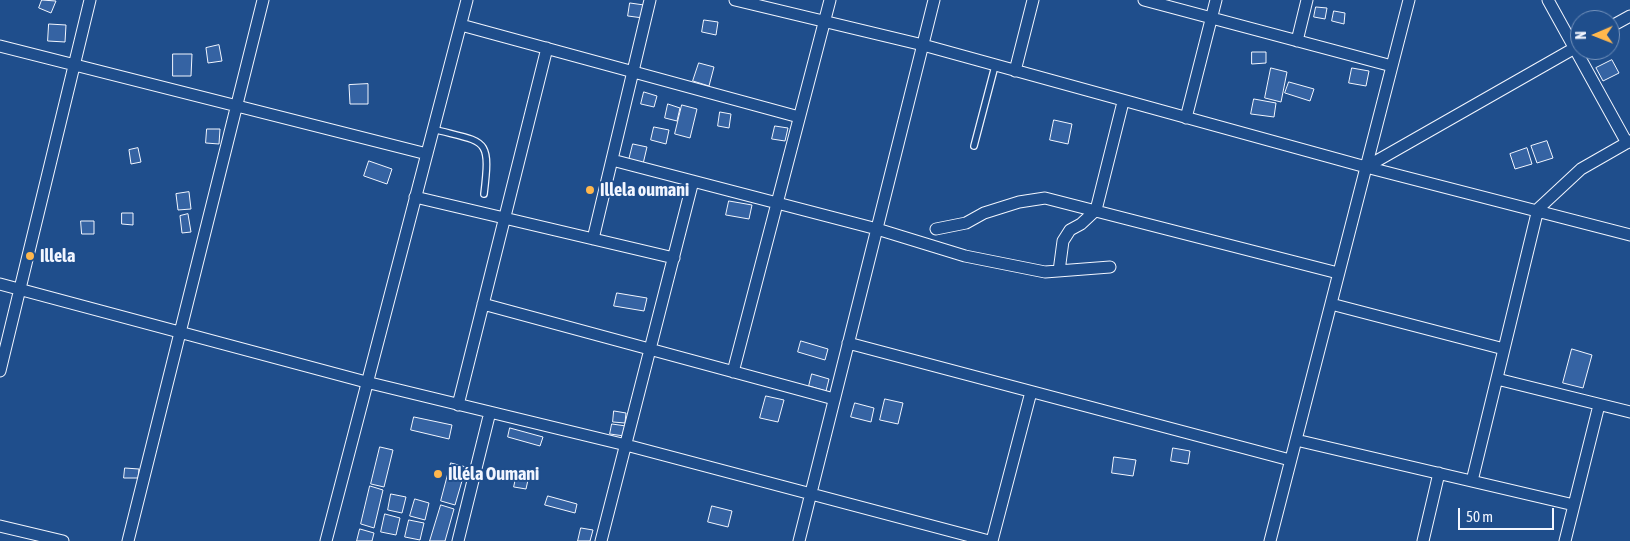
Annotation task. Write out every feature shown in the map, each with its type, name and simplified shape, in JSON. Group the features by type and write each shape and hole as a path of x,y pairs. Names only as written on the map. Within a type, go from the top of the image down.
{"street":[{"path":"0,371 90,0"},
{"path":"128,541 263,0"},
{"path":"326,541 467,0"},
{"path":"593,239 650,0"},
{"path":"735,0 923,46 1366,167 1630,234"},
{"path":"733,372 830,0"},
{"path":"799,541 934,0"},
{"path":"1016,71 1033,0"},
{"path":"1144,0 1392,66"},
{"path":"1186,118 1216,0"},
{"path":"1296,41 1306,0"},
{"path":"1270,541 1409,0"},
{"path":"1548,0 1570,35"},
{"path":"461,25 799,117"},
{"path":"0,46 427,154"},
{"path":"458,404 548,48"},
{"path":"1366,167 1570,50"},
{"path":"1472,481 1538,210 1581,169 1629,142 1585,60"},
{"path":"1059,271 1063,241 1070,230 1081,224 1096,210 1123,102"},
{"path":"612,160 877,229 965,256 1044,272 1110,267"},
{"path":"601,541 693,181"},
{"path":"415,197 674,258"},
{"path":"936,229 966,223 984,213 1019,202 1045,198 1338,273"},
{"path":"0,284 366,382 626,445 990,541 1031,392"},
{"path":"483,304 834,399"},
{"path":"1330,304 1504,349"},
{"path":"848,343 1290,460"},
{"path":"1497,378 1599,405 1629,408"},
{"path":"1566,541 1599,405"},
{"path":"458,541 490,412"},
{"path":"1296,440 1574,505"},
{"path":"1423,541 1439,473"},
{"path":"0,526 63,541"}],"lane":[{"path":"974,146 995,66"},
{"path":"433,129 477,141 483,146 488,164 484,194"}],"building":[{"path":"42,0 56,1 51,13 39,8"},
{"path":"630,3 644,5 643,18 628,16"},
{"path":"1316,7 1327,8 1325,19 1314,17"},
{"path":"1334,11 1345,13 1344,24 1332,21"},
{"path":"704,20 718,22 716,35 702,32"},
{"path":"49,24 66,25 65,42 48,41"},
{"path":"219,45 222,61 208,63 206,48"},
{"path":"1252,52 1266,52 1266,63 1252,64"},
{"path":"173,54 192,54 191,76 173,76"},
{"path":"1612,60 1619,73 1603,81 1596,68"},
{"path":"699,63 714,67 709,86 693,81"},
{"path":"1271,68 1287,72 1281,102 1265,98"},
{"path":"1352,68 1369,71 1366,86 1349,83"},
{"path":"1289,82 1314,89 1310,101 1285,93"},
{"path":"368,84 368,104 350,104 349,85"},
{"path":"644,92 657,96 654,107 641,104"},
{"path":"1254,99 1276,103 1274,117 1251,114"},
{"path":"668,104 680,108 677,121 665,118"},
{"path":"682,105 697,109 690,138 675,134"},
{"path":"720,112 731,114 729,128 718,126"},
{"path":"1054,120 1072,124 1068,144 1050,140"},
{"path":"775,126 788,128 785,141 772,139"},
{"path":"654,127 669,130 666,144 651,140"},
{"path":"207,129 220,129 219,144 206,143"},
{"path":"1547,141 1553,158 1537,163 1531,146"},
{"path":"633,144 647,147 643,164 629,160"},
{"path":"138,148 141,162 131,164 129,150"},
{"path":"1527,148 1532,164 1515,169 1510,154"},
{"path":"369,161 392,169 387,184 364,176"},
{"path":"189,192 191,209 178,210 176,194"},
{"path":"729,201 752,205 749,219 726,215"},
{"path":"122,213 133,213 133,225 122,224"},
{"path":"188,214 191,232 182,233 180,216"},
{"path":"81,221 94,221 94,234 82,234"},
{"path":"617,293 647,298 644,311 614,306"},
{"path":"801,341 828,349 825,360 798,352"},
{"path":"1572,349 1592,355 1583,388 1563,383"},
{"path":"812,374 829,379 826,391 809,386"},
{"path":"766,396 784,400 778,422 760,418"},
{"path":"885,399 903,403 898,424 880,420"},
{"path":"855,403 874,408 871,422 851,417"},
{"path":"614,411 626,413 625,423 613,422"},
{"path":"414,417 452,425 449,439 411,430"},
{"path":"612,424 626,426 624,436 610,434"},
{"path":"510,428 543,437 540,446 508,437"},
{"path":"380,447 393,450 384,487 371,484"},
{"path":"1173,448 1190,451 1188,464 1171,461"},
{"path":"1114,457 1136,460 1133,476 1112,473"},
{"path":"451,463 466,467 455,505 441,501"},
{"path":"125,468 139,469 138,478 124,478"},
{"path":"516,478 528,480 526,489 514,487"},
{"path":"370,486 383,490 374,528 361,524"},
{"path":"391,494 406,497 402,513 388,510"},
{"path":"548,496 577,504 575,513 545,505"},
{"path":"415,499 429,503 425,520 410,516"},
{"path":"441,505 454,509 445,541 430,541"},
{"path":"712,506 732,511 728,527 708,522"},
{"path":"385,514 400,518 396,535 381,532"},
{"path":"409,520 424,523 420,540 405,537"},
{"path":"581,528 593,530 590,541 578,541"},
{"path":"360,529 374,533 372,541 357,541"}],"place":[{"name":"Illela oumani","path":"590,190"},
{"name":"Illela","path":"30,256"},
{"name":"Illéla Oumani","path":"438,474"}]}
